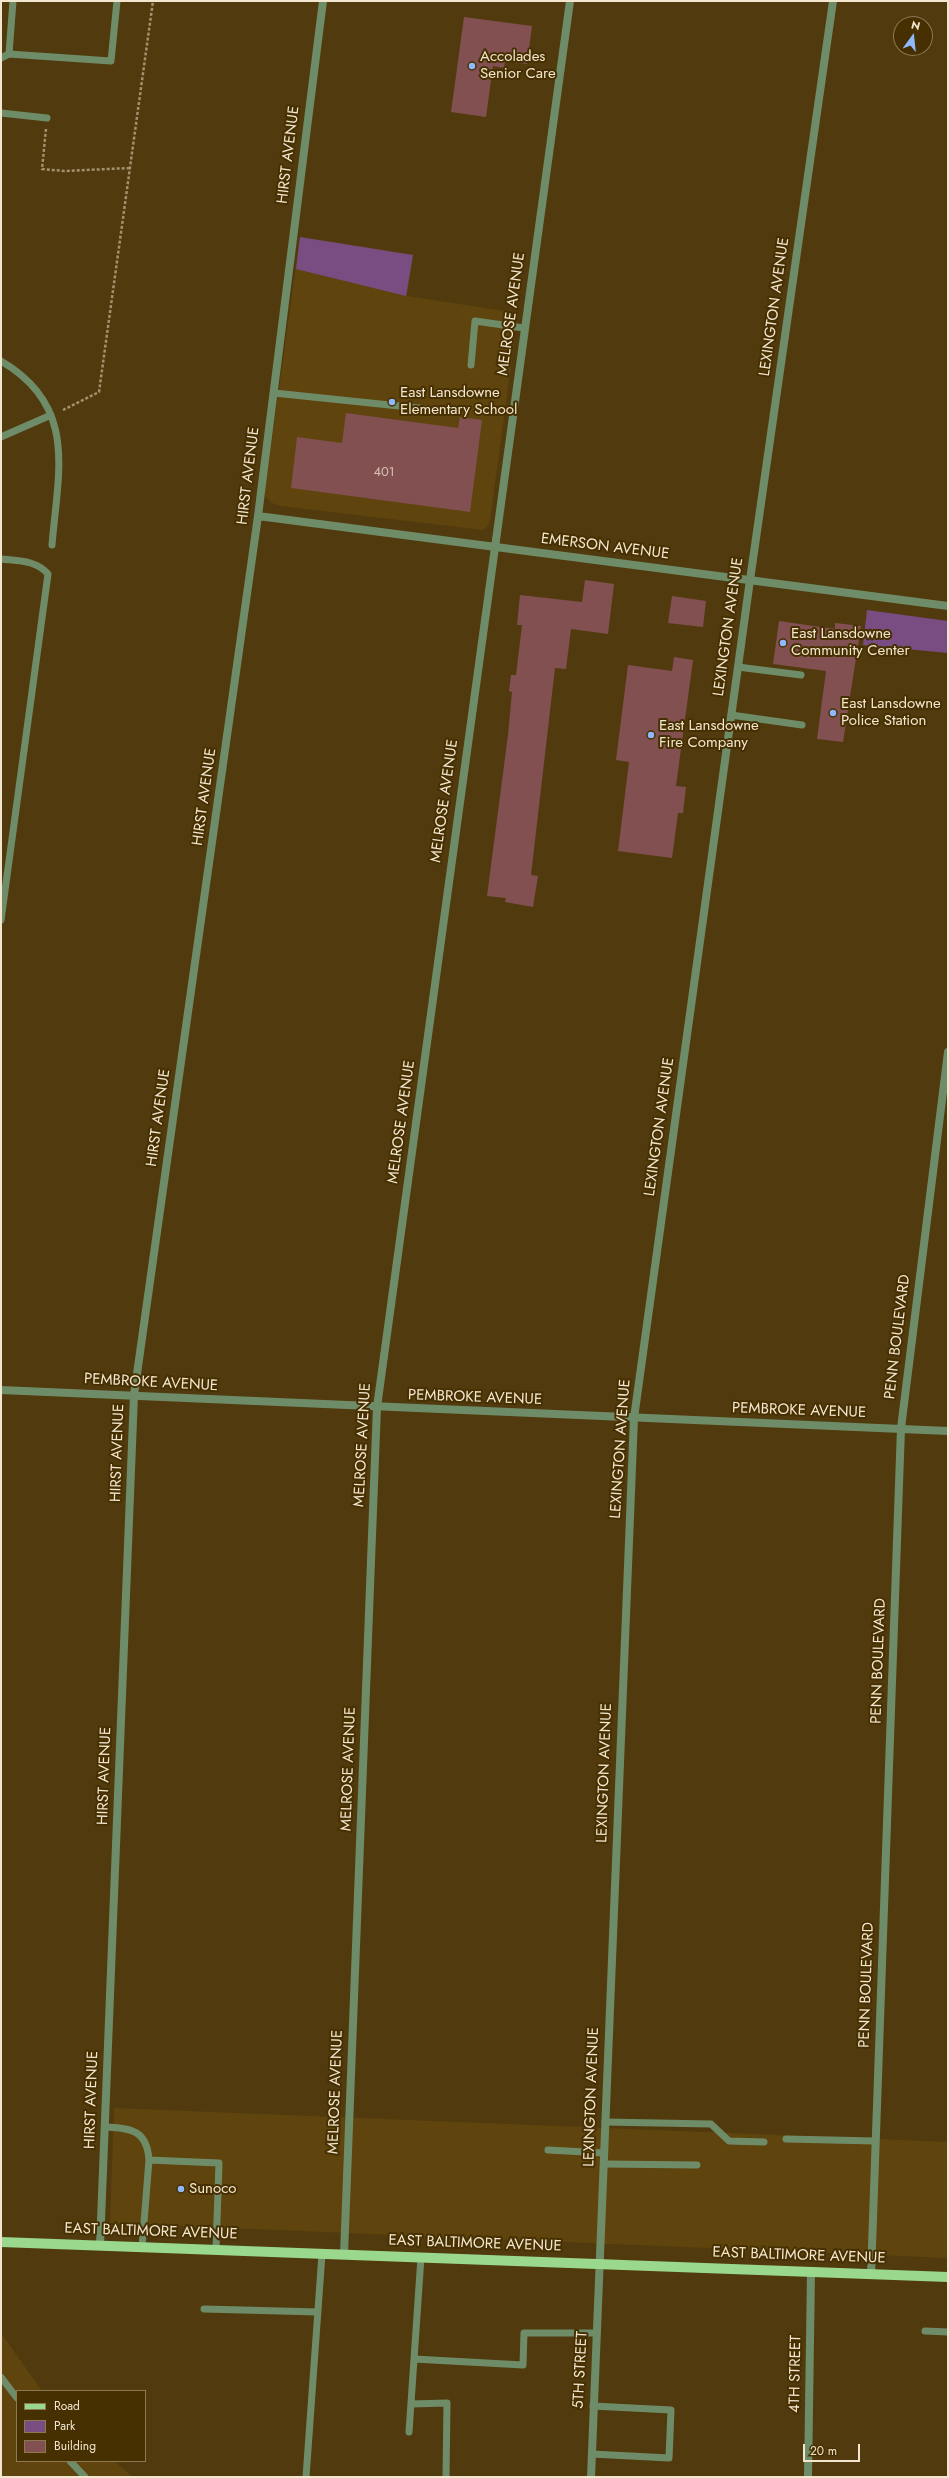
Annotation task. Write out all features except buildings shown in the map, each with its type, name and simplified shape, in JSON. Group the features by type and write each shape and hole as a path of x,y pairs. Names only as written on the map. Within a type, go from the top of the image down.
{"main road":[{"name":"EAST BALTIMORE AVENUE","path":"1,2242 948,2277"}],"street":[{"name":"HIRST AVENUE","path":"100,2245 134,1395 258,516 323,1"},
{"name":"MELROSE AVENUE","path":"344,2254 377,1408 493,547 570,1"},
{"name":"LEXINGTON AVENUE","path":"599,2264 634,1418 731,715 833,1"},
{"name":"EMERSON AVENUE","path":"258,516 948,606"},
{"name":"PENN BOULEVARD","path":"871,2274 901,1428 948,1052"},
{"name":"PEMBROKE AVENUE","path":"1,1390 134,1395 377,1408 948,1431"},
{"name":"5TH STREET","path":"591,2477 599,2264"},
{"name":"4TH STREET","path":"808,2477 811,2272"}],"lane":[{"path":"9,54 13,1"},
{"path":"1,58 9,54 111,61 117,1"},
{"path":"1,114 47,118"},
{"path":"470,365 475,321 524,328"},
{"path":"1,361 37,388 56,425 60,448 52,546"},
{"path":"274,393 428,409"},
{"path":"1,437 51,415"},
{"path":"1,559 33,562 43,568 48,574 1,920"},
{"path":"738,667 801,675"},
{"path":"731,715 802,725"},
{"path":"605,2122 711,2124 728,2141 764,2142"},
{"path":"105,2127 127,2128 139,2134 148,2146 149,2160 142,2247"},
{"path":"786,2139 875,2141"},
{"path":"548,2150 604,2153"},
{"path":"149,2160 219,2163 216,2249"},
{"path":"604,2164 697,2165"},
{"path":"306,2477 322,2254"},
{"path":"409,2432 421,2257"},
{"path":"204,2309 318,2312"},
{"path":"925,2331 948,2332"},
{"path":"414,2359 523,2365 524,2333 596,2333"},
{"path":"1,2377 16,2397"},
{"path":"411,2404 447,2403 446,2477"},
{"path":"592,2454 669,2458 671,2410 593,2406"},
{"path":"71,2462 85,2477"}],"path":[{"path":"51,415 99,392 153,1"},
{"path":"47,118 42,169 64,171 130,168"}],"shaded area":[{"name":"East Lansdowne Elementary School","path":"300,237 413,255 407,296 518,313 490,520 488,526 483,530 281,506 272,503 266,497 265,491"},
{"path":"114,2108 948,2142 948,2258 110,2223"},
{"path":"1,2333 41,2390 16,2390 16,2462 115,2462 133,2477 1,2477"}],"green space":[{"path":"300,237 413,255 406,296 296,269"},
{"path":"867,610 948,621 948,653 863,645"}],"place":[{"name":"Accolades Senior Care","path":"472,66"},
{"name":"East Lansdowne Elementary School","path":"392,402"},
{"name":"East Lansdowne Community Center","path":"783,643"},
{"name":"East Lansdowne Police Station","path":"833,713"},
{"name":"East Lansdowne Fire Company","path":"651,735"},
{"name":"Sunoco","path":"181,2189"}]}
